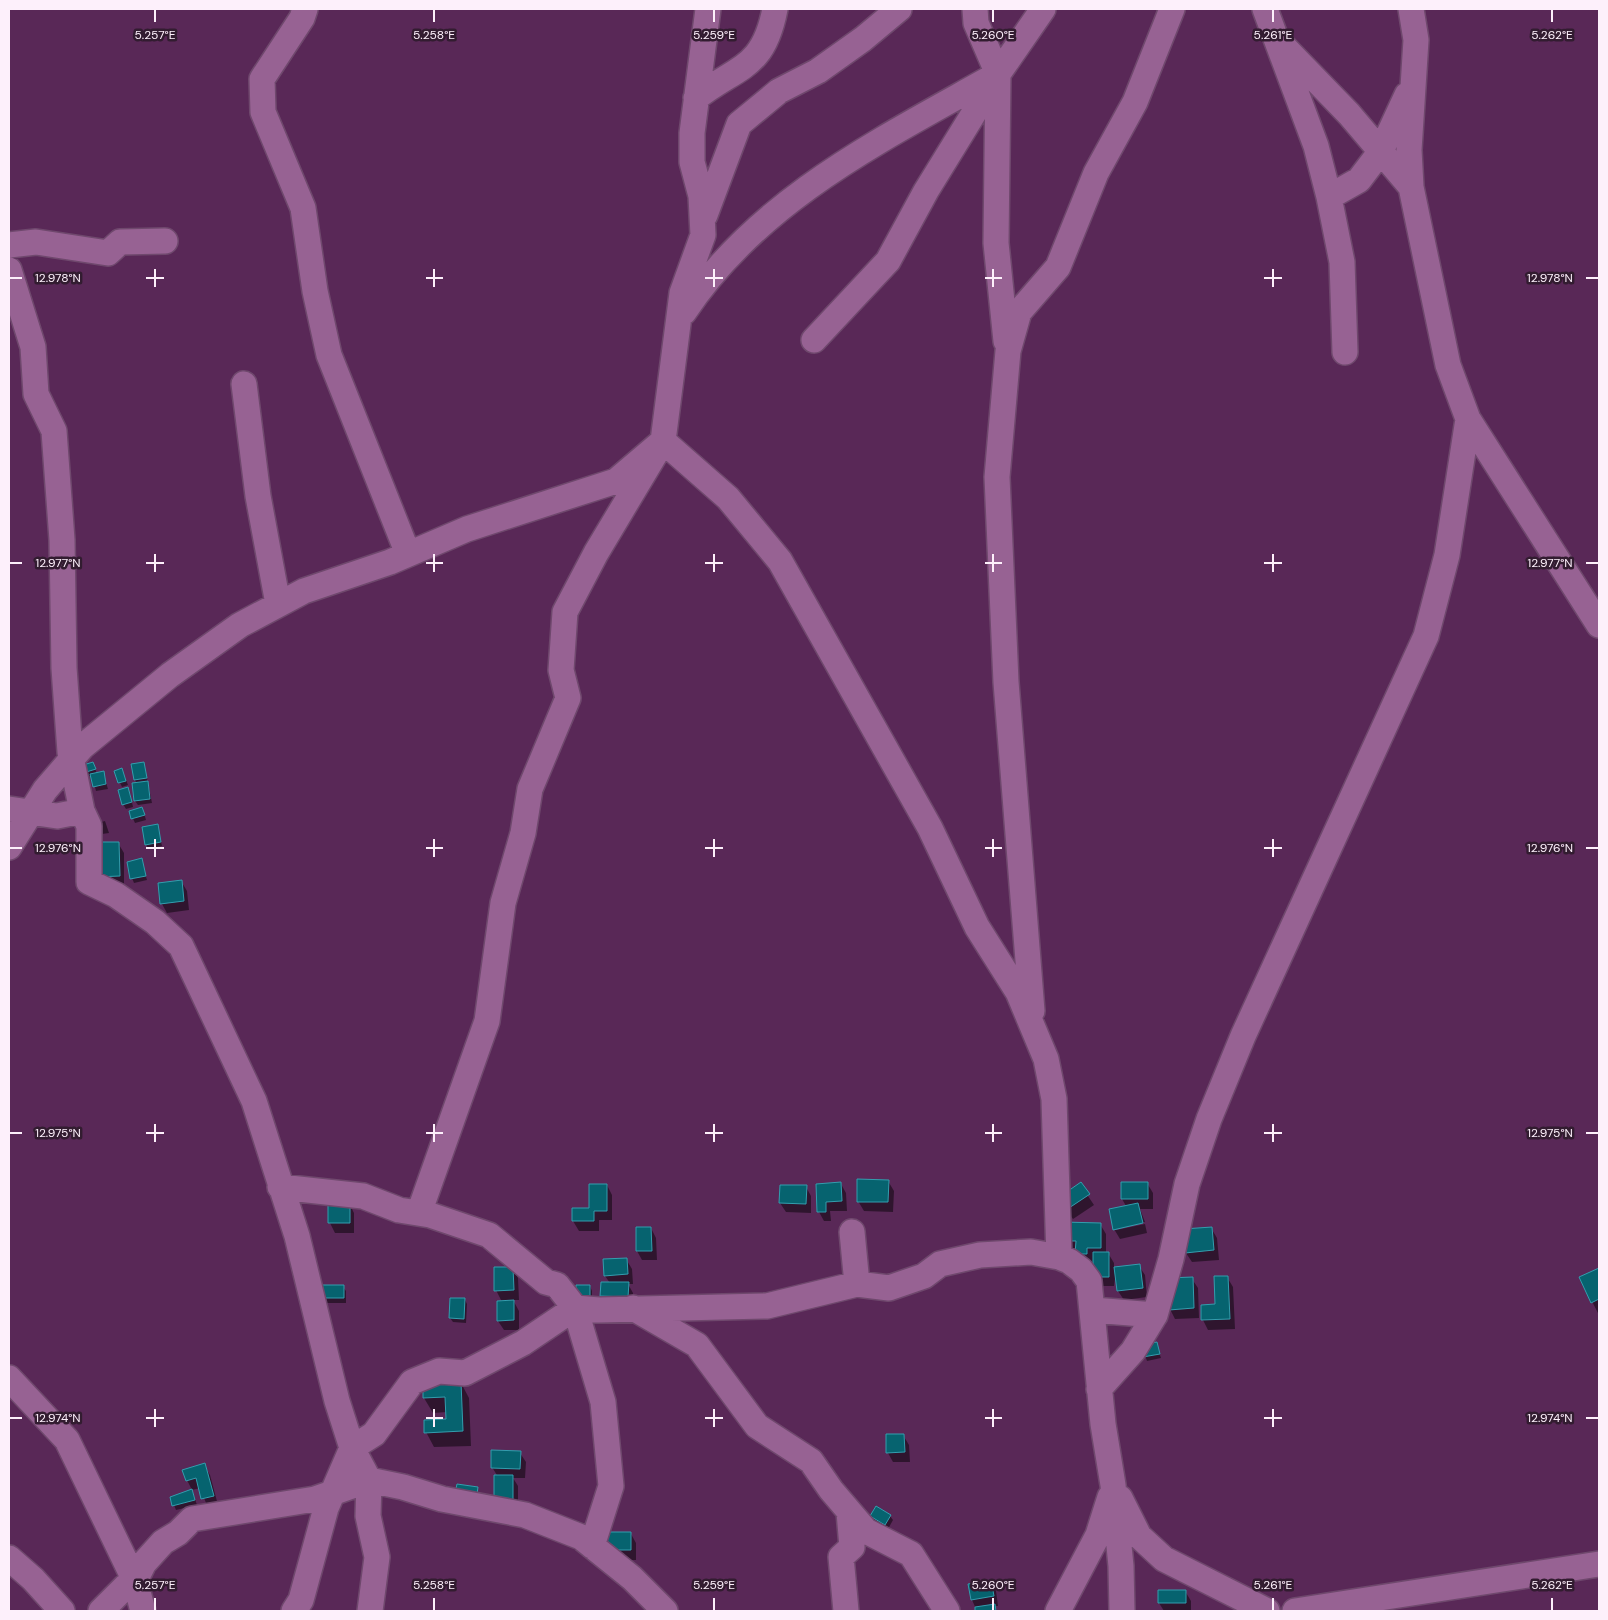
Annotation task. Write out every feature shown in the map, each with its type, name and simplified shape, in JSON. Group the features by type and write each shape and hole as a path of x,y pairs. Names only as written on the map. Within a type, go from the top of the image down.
{"street":[{"path":"305,9 302,18 262,80 263,112 303,208 316,291 329,355 408,554"},
{"path":"419,1213 487,1021 503,903 523,833 530,789 568,698 561,670 564,612 596,553 663,441 682,293 703,235 701,196 692,162 692,133 708,9"},
{"path":"696,98 755,58 771,26 775,9"},
{"path":"702,222 740,124 779,92 818,71 863,39 899,9"},
{"path":"975,9 976,23 998,74 996,242 1008,350"},
{"path":"814,340 888,261 926,191 998,74 1043,9"},
{"path":"1031,1025 1032,1008 1006,682 997,477 1008,350 1019,312 1058,267 1096,173 1135,102 1172,9"},
{"path":"1264,9 1316,146 1329,198 1342,262 1345,352"},
{"path":"1413,11 1416,40 1409,150 1411,187 1448,365 1468,419 1599,625"},
{"path":"1277,40 1349,114 1411,187"},
{"path":"678,321 699,290 774,212 838,164 998,74"},
{"path":"1329,198 1359,180 1381,151 1413,84"},
{"path":"9,245 36,242 108,253 120,242 164,241"},
{"path":"9,270 33,347 36,394 54,431 62,540 64,668 72,758 82,811 89,826 89,882 116,895 155,922 181,946 254,1101 297,1236 337,1401 352,1448 369,1480 368,1516 377,1557 370,1611"},
{"path":"244,384 258,496 278,604"},
{"path":"1099,1389 1133,1351 1155,1315 1171,1259 1187,1184 1209,1119 1243,1036 1426,636 1447,555 1468,419"},
{"path":"9,847 20,811 45,790 82,747 170,675 240,625 304,590 408,554 467,529 616,481 663,441"},
{"path":"663,441 728,498 780,561 930,828 977,927 1018,992 1046,1059 1054,1099 1059,1256"},
{"path":"20,811 57,816 82,811"},
{"path":"280,1187 363,1196 399,1210 419,1213 489,1236 546,1282 557,1285 575,1308 603,1402 611,1486 592,1546"},
{"path":"852,1232 857,1284"},
{"path":"294,1611 301,1600 326,1508 352,1448 374,1434 412,1382 439,1371 465,1373 523,1343 575,1308 599,1310 767,1306 857,1284 889,1288 924,1276 940,1264 980,1255 1031,1252 1059,1256 1081,1270 1089,1281 1099,1389 1114,1484 1121,1566 1122,1611"},
{"path":"633,1308 697,1346 757,1426 811,1461 831,1490 866,1531 911,1554 947,1611"},
{"path":"1093,1310 1155,1315"},
{"path":"9,1378 67,1440 135,1581 143,1611"},
{"path":"101,1611 125,1587 135,1581 144,1563 163,1542 178,1533 192,1519 315,1499 369,1480 403,1486 442,1499 524,1515 581,1537 632,1578 665,1611"},
{"path":"1055,1608 1098,1535 1114,1484"},
{"path":"1114,1484 1139,1536 1164,1559 1267,1611"},
{"path":"846,1611 841,1557 852,1547 849,1512"},
{"path":"9,1558 62,1611"},
{"path":"1295,1611 1599,1564"}],"building":[{"path":"93,762 96,769 83,773 80,766"},
{"path":"144,762 147,778 134,780 131,764"},
{"path":"122,768 126,781 118,783 114,771"},
{"path":"104,771 106,784 93,787 90,774"},
{"path":"148,781 150,799 134,801 132,783"},
{"path":"128,787 132,802 122,805 118,790"},
{"path":"142,807 145,815 131,819 129,811"},
{"path":"158,824 161,842 145,845 142,827"},
{"path":"95,842 119,842 120,876 96,877"},
{"path":"142,858 146,876 130,879 127,862"},
{"path":"182,880 184,901 160,904 158,883"},
{"path":"857,1179 889,1180 888,1202 857,1202"},
{"path":"841,1182 842,1201 826,1202 826,1212 817,1212 816,1184"},
{"path":"1081,1182 1090,1194 1066,1210 1058,1198"},
{"path":"1121,1182 1148,1182 1148,1199 1121,1199"},
{"path":"589,1184 607,1184 607,1211 594,1211 594,1221 572,1221 572,1208 589,1208"},
{"path":"780,1185 807,1185 806,1204 779,1203"},
{"path":"328,1202 350,1202 350,1223 328,1223"},
{"path":"1138,1203 1143,1223 1113,1230 1109,1209"},
{"path":"1063,1222 1101,1223 1101,1248 1087,1248 1087,1254 1075,1254 1076,1241 1062,1241"},
{"path":"636,1227 651,1227 652,1251 636,1251"},
{"path":"1212,1227 1214,1250 1185,1253 1183,1229"},
{"path":"1093,1252 1109,1252 1109,1277 1093,1277"},
{"path":"627,1258 628,1274 604,1276 603,1259"},
{"path":"1140,1264 1143,1288 1117,1291 1114,1267"},
{"path":"494,1267 513,1267 514,1290 494,1291"},
{"path":"1599,1268 1599,1299 1591,1303 1579,1277"},
{"path":"1214,1276 1228,1276 1230,1319 1201,1320 1201,1305 1215,1304"},
{"path":"1193,1277 1194,1308 1169,1310 1167,1278"},
{"path":"601,1282 629,1282 628,1297 600,1296"},
{"path":"320,1285 344,1285 344,1298 320,1298"},
{"path":"576,1285 590,1285 590,1298 576,1298"},
{"path":"450,1298 465,1298 464,1319 449,1318"},
{"path":"514,1300 514,1320 497,1321 497,1301"},
{"path":"1157,1342 1160,1354 1143,1357 1141,1345"},
{"path":"461,1382 463,1431 424,1433 424,1420 446,1419 445,1397 423,1398 423,1383"},
{"path":"886,1434 904,1434 905,1452 886,1453"},
{"path":"491,1450 521,1451 520,1469 491,1468"},
{"path":"205,1463 214,1496 201,1499 196,1478 186,1481 182,1470"},
{"path":"494,1475 513,1475 513,1501 494,1501"},
{"path":"457,1484 478,1487 476,1501 454,1498"},
{"path":"192,1489 195,1500 172,1506 170,1497"},
{"path":"876,1506 891,1515 885,1525 870,1516"},
{"path":"600,1532 631,1532 631,1550 600,1550"},
{"path":"991,1580 994,1596 971,1600 968,1584"},
{"path":"1158,1590 1186,1590 1186,1603 1158,1603"},
{"path":"995,1604 996,1611 975,1611 975,1607"}]}
